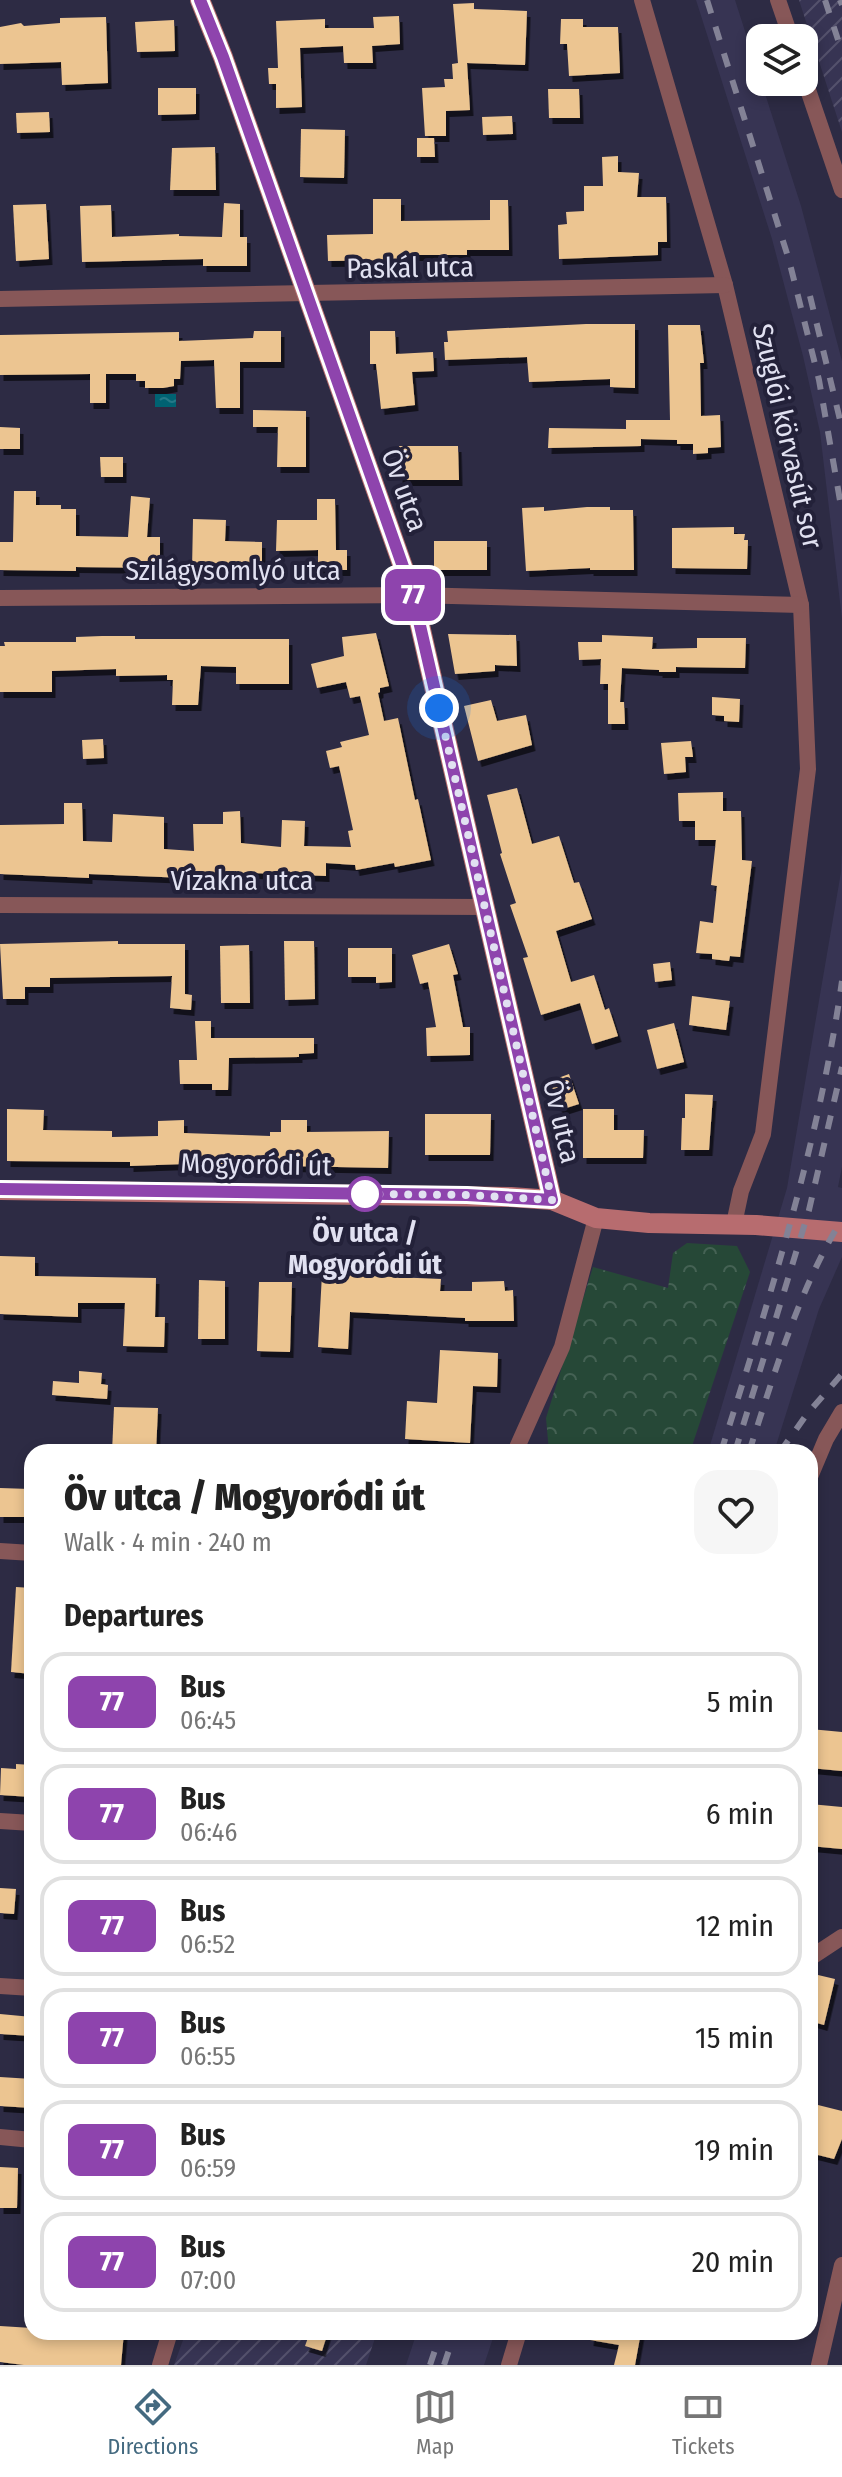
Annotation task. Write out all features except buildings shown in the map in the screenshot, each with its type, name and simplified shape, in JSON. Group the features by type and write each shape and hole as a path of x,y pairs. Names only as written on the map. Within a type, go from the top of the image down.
{"street":[{"name":"Öv utca","path":"200,0 223,57 413,595 552,1200"},
{"name":"Szuglói körvasút sor","path":"642,0 725,285 801,605 808,769 763,1134 741,1191 734,1224"},
{"path":"778,0 786,24"},
{"path":"810,96 842,190"},
{"name":"Paskál utca","path":"0,299 725,285"},
{"name":"Szilágysomlyó utca","path":"0,598 413,595 801,605"},
{"name":"Vízakna utca","path":"0,905 484,907"},
{"name":"Mogyoródi út","path":"0,1190 467,1195 552,1200 596,1218 842,1232"},
{"path":"519,1444 562,1347 596,1218"},
{"path":"818,1458 842,1412"},
{"path":"0,1551 24,1552"},
{"path":"0,1821 24,1822"},
{"path":"818,1953 842,1937"},
{"path":"0,1986 24,1988"},
{"path":"0,2137 24,2139"},
{"path":"819,2365 842,2265"},
{"path":"160,2365 168,2340"},
{"path":"509,2365 517,2340"}],"shaded area":[{"path":"696,0 735,0 746,34 746,96 766,96 801,206 842,361 842,619 820,432 772,239"},
{"path":"799,0 842,0 842,132 818,58 818,24 807,24"},
{"path":"842,849 842,1167 838,1187 842,1188 842,1257 819,1309 777,1444 710,1444 787,1188 841,872"},
{"path":"183,2340 374,2340 366,2365 174,2365"},
{"path":"414,2340 492,2340 484,2365 406,2365"}],"green space":[{"path":"687,1243 737,1246 750,1272 693,1444 548,1444 546,1418 593,1267 668,1288 673,1253"}],"water":[{"path":"155,394 176,394 176,407 155,407"}],"railway":[{"path":"707,0 789,260 819,380 842,512"},
{"path":"825,0 842,52"},
{"path":"840,0 842,5"},
{"path":"810,296 842,428"},
{"path":"723,1444 775,1278 807,1160 842,981"},
{"path":"737,1444 809,1210 842,1067"},
{"path":"752,1444 800,1303 842,1219"},
{"path":"786,1444 842,1374"},
{"path":"430,2365 438,2340"},
{"path":"444,2365 452,2340"}],"bus line":[{"name":"77","path":"0,1189 467,1195 552,1200 413,595 223,57 200,0"}],"place":[{"name":"Öv utca / Mogyoródi út","path":"365,1194"}],"route":[{"path":"365,1194 552,1200 439,708"}]}
